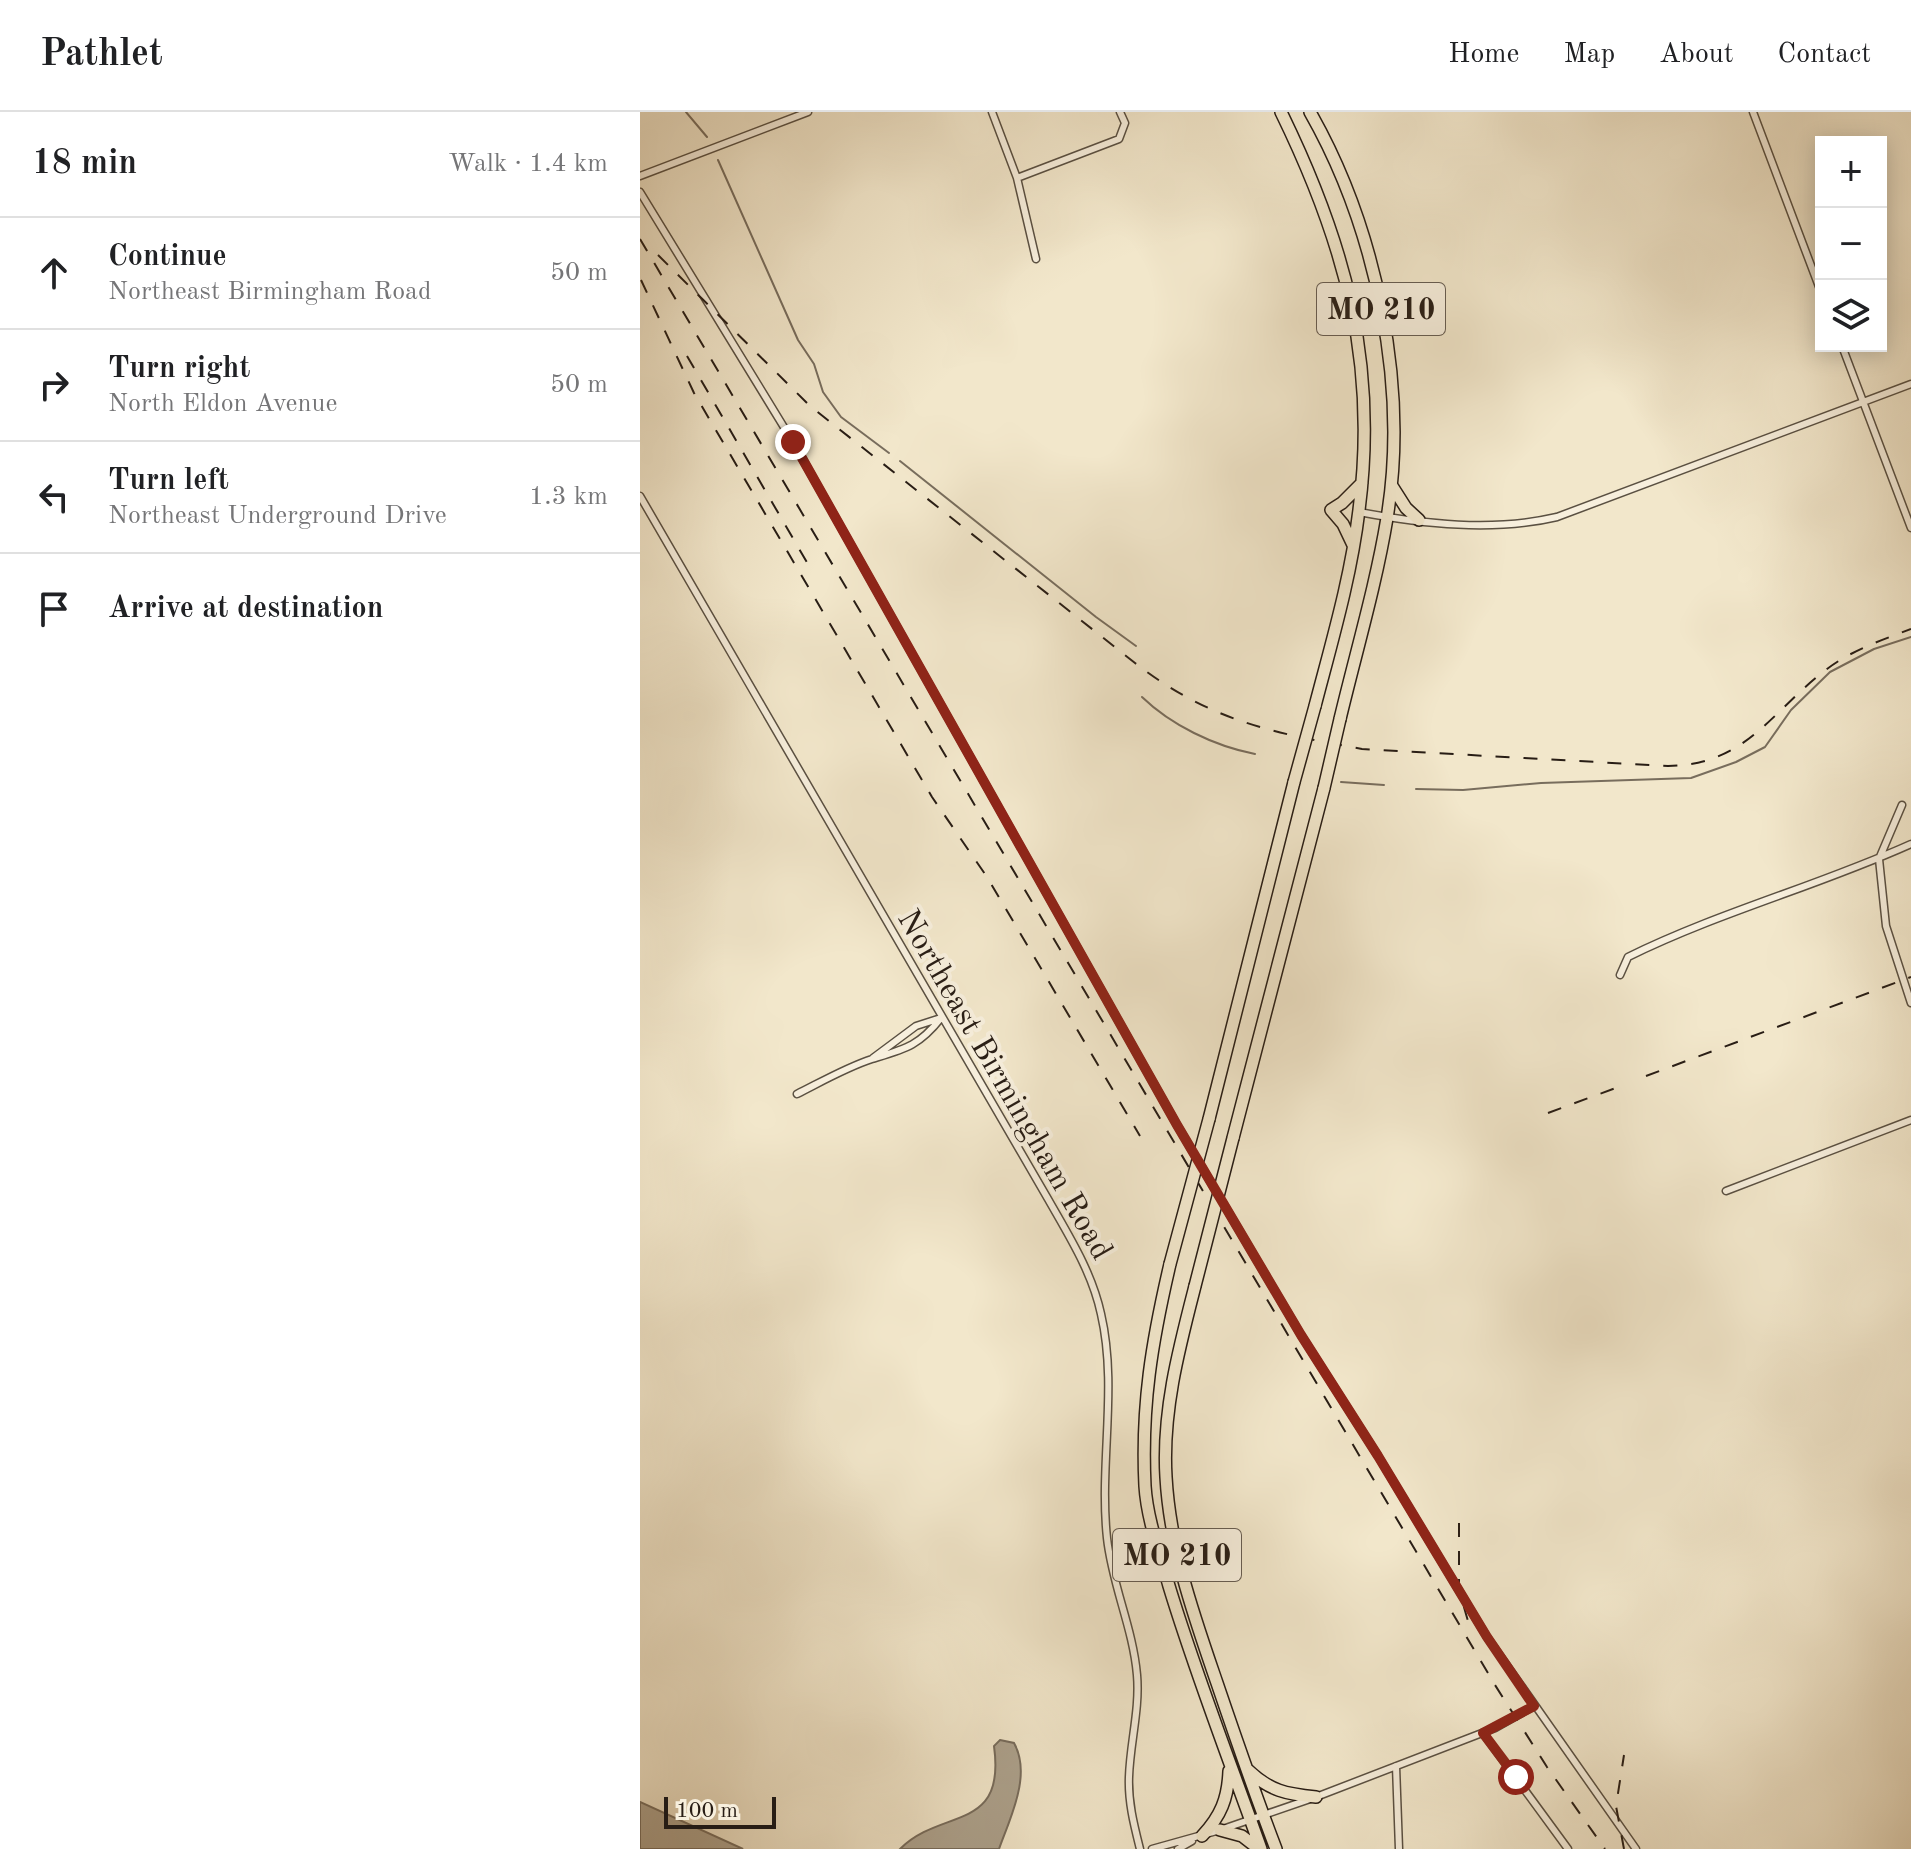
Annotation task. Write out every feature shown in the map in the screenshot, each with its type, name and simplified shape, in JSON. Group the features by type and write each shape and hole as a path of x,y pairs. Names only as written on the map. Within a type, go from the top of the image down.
{"highway":[{"name":"MO 210","path":"1260,1849 1188,1647 1157,1546 1145,1489 1146,1388 1170,1264 1346,583 1359,512 1364,405 1352,302 1320,196 1281,112"},
{"name":"MO 210","path":"1276,1849 1190,1605 1172,1536 1166,1475 1168,1413 1177,1355 1324,788 1387,517 1392,439 1389,371 1374,277 1350,198 1310,112"},
{"path":"1353,546 1350,535 1331,510 1362,482"},
{"path":"1390,484 1406,508 1419,520"},
{"path":"1202,1836 1219,1817 1227,1797 1230,1763"},
{"path":"1247,1769 1264,1786 1316,1797"},
{"path":"1220,1830 1242,1836 1260,1849"}],"street":[{"path":"640,176 808,112"},
{"path":"992,112 1017,178 1036,259"},
{"path":"1017,178 1119,139 1125,123 1120,112"},
{"path":"1753,112 1816,280"},
{"path":"640,192 793,442 1177,1125 1293,1322 1487,1637 1636,1849"},
{"path":"1844,352 1911,528"},
{"path":"1359,512 1496,526 1557,517 1911,384"},
{"name":"Northeast Birmingham Road","path":"640,496 1077,1251 1101,1315 1108,1380 1105,1507 1114,1582 1132,1642 1137,1674 1138,1703 1129,1776 1130,1810 1140,1849"},
{"path":"1902,805 1879,859 1886,926 1911,1003"},
{"path":"1620,975 1628,957 1668,937 1879,859 1911,844"},
{"path":"797,1094 872,1059 916,1026 941,1018"},
{"path":"872,1059 889,1056 926,1037 941,1018"},
{"path":"1726,1191 1911,1120"},
{"path":"1152,1849 1202,1836 1316,1797 1483,1733 1534,1706"},
{"path":"1483,1733 1568,1849"},
{"path":"1396,1766 1399,1849"},
{"path":"1178,1849 1202,1836"}],"shaded area":[{"path":"1000,1740 1014,1743 1021,1769 1017,1796 999,1849 900,1849 917,1836 981,1806 990,1793 995,1774 994,1746"},
{"path":"640,1802 743,1849 640,1849"}],"waterway":[{"path":"686,112 707,137"},
{"path":"718,160 798,340 814,364 823,392 841,417 889,453"},
{"path":"900,461 1136,646"},
{"path":"1416,789 1463,790 1541,783 1691,778 1736,762 1765,747 1791,710 1830,672 1874,649 1911,637"},
{"path":"1142,697 1166,717 1194,733 1224,746 1255,754"},
{"path":"1341,782 1384,785"}],"railway":[{"path":"640,239 1495,1685 1547,1767 1605,1849"},
{"path":"658,255 810,406 1135,663 1190,699 1243,722 1362,749 1668,766 1695,763 1738,746 1837,662 1911,629"},
{"path":"641,280 694,393 932,797 987,877 1140,1136"},
{"path":"687,356 812,571"},
{"path":"1646,1076 1911,977"},
{"path":"1548,1113 1621,1086"},
{"path":"1459,1523 1459,1590 1470,1628"},
{"path":"1624,1755 1616,1806 1624,1849"}],"route":[{"path":"793,442 1177,1125 1301,1335 1487,1637 1534,1706 1483,1733 1516,1777"}]}
